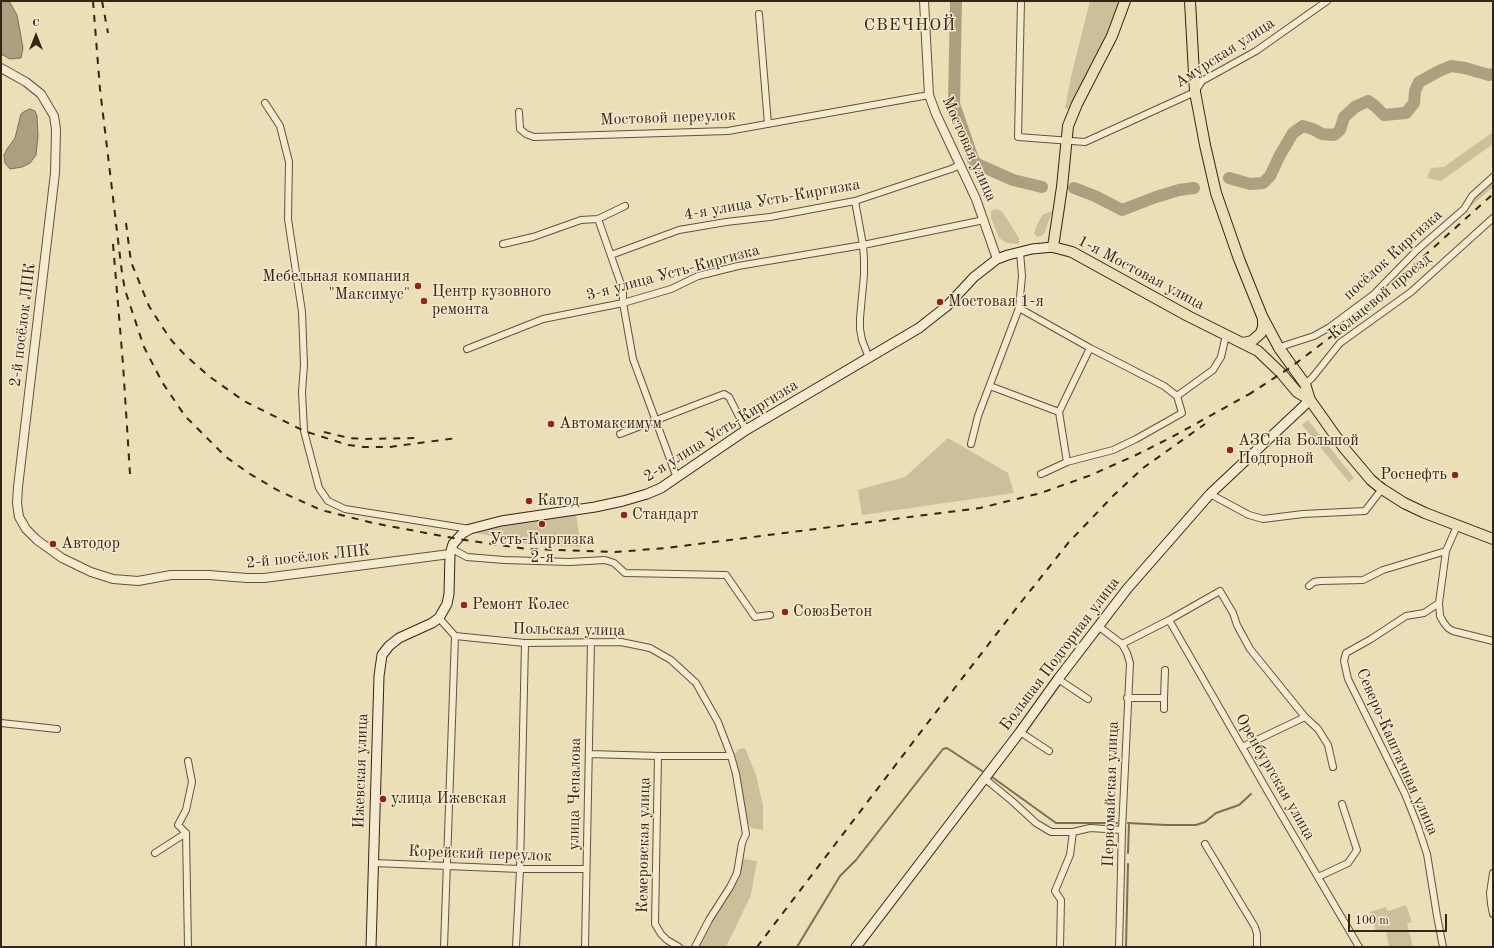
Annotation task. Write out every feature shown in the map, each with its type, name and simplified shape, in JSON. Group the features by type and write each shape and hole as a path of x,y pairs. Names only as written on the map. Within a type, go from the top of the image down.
{"main road":[{"path":"1053,248 1062,187 1068,126 1077,104 1112,36 1125,1"},
{"path":"1190,1 1195,92 1216,193 1239,259 1262,316 1279,348 1305,384 1310,400 1344,448 1362,470 1382,489 1404,503 1425,513 1493,539"},
{"name":"1-я Мостовая улица","path":"997,259 1040,248 1053,248 1072,252 1188,316 1258,351 1270,360 1297,392 1310,400"},
{"name":"2-я улица Усть-Киргизка","path":"470,529 501,520 595,507 624,501 646,494 677,478 746,430 934,318 974,277 997,259"},
{"path":"1243,343 1252,342 1261,333 1263,328 1262,316"},
{"name":"Большая Подгорная улица","path":"856,947 1127,589 1210,494 1310,400"},
{"path":"435,620 447,604 453,544 463,533 470,529"},
{"name":"Ижевская улица","path":"371,947 379,676 382,655 389,646 399,638 435,620"}],"street":[{"name":"Мостовая улица","path":"924,1 929,95 936,114 976,199 997,259"},
{"name":"Амурская улица","path":"1021,1 1018,137 1085,142 1195,92 1202,81 1256,51 1327,1"},
{"path":"759,14 768,124"},
{"name":"2-й посёлок ЛПК","path":"1,68 26,82 41,94 54,116 56,129 55,173 18,486 18,510 26,530 62,558 92,572 113,578 138,581 171,575 209,575 264,578 451,552"},
{"name":"Мостовой переулок","path":"519,112 520,129 526,134 534,137 728,131 929,95"},
{"name":"2-я улица Усть-Киргизка","path":"265,103 280,126 289,162 288,219 302,312 304,365 302,392 304,431 319,488 328,501 345,509 470,529"},
{"name":"4-я улица Усть-Киргизка","path":"611,255 679,230 726,222 770,217 855,201 960,165"},
{"name":"посёлок Киргизка","path":"1279,348 1314,336 1330,327 1373,295 1418,250 1464,209 1472,196 1493,177"},
{"path":"855,201 863,245 864,275 860,318 862,340 869,358"},
{"path":"503,244 533,237 582,220 598,219 625,206"},
{"name":"Кольцевой проезд","path":"1305,384 1312,378 1340,343 1411,292 1493,218"},
{"path":"598,219 623,290 633,359 677,478"},
{"name":"3-я улица Усть-Киргизка","path":"466,349 543,319 624,303 671,289 698,276 738,266 863,245 984,220"},
{"path":"971,444 978,416 1019,308 1022,276 1020,252"},
{"path":"1019,308 1090,348 1164,386 1177,396 1182,413 1113,450 1067,462 1041,474"},
{"path":"1177,396 1213,370 1221,357 1226,335"},
{"path":"1067,462 1059,412 1090,348"},
{"path":"990,386 1059,412"},
{"path":"620,434 724,394 729,398 746,430"},
{"path":"1210,494 1249,515 1264,519 1303,514 1365,511 1382,489"},
{"path":"1458,526 1446,552 1439,603 1440,616 1448,628 1453,631 1493,641"},
{"path":"451,552 473,558 570,562 605,560 614,563 625,573 726,575 755,616 770,615"},
{"path":"1309,586 1316,581 1363,580 1383,570 1446,552"},
{"path":"1098,626 1122,644 1220,592 1233,613 1237,625 1250,649 1305,717 1318,729 1328,745 1333,767"},
{"name":"Северо-Каштачная улица","path":"1439,603 1424,613 1406,616 1371,639 1346,653 1344,661 1348,679 1405,794 1417,824 1427,854 1443,947"},
{"path":"435,620 455,636 444,947"},
{"name":"Оренбургская улица","path":"1169,620 1360,947"},
{"name":"Польская улица","path":"455,636 525,643 621,642 650,648 671,660 696,683 718,722 731,756 736,774 746,834 742,843 737,873 695,947"},
{"name":"улица Чепалова","path":"585,947 591,642"},
{"path":"516,947 520,869 525,643"},
{"name":"Первомайская улица","path":"1119,947 1129,658 1122,644"},
{"path":"1164,709 1165,670"},
{"path":"1058,679 1088,699"},
{"path":"1128,698 1164,698"},
{"path":"1242,747 1305,717"},
{"path":"1,723 57,729"},
{"path":"1020,732 1049,751"},
{"path":"589,754 731,756"},
{"name":"Кемеровская улица","path":"658,756 655,924 667,940 679,947"},
{"path":"188,761 192,782 186,810 178,824 186,833 188,947"},
{"path":"984,778 1036,823 1052,832 1073,832 1090,828 1122,830"},
{"path":"1318,877 1348,863 1357,850 1342,804"},
{"path":"1060,947 1061,900 1055,892 1070,855 1073,832"},
{"path":"156,853 186,833"},
{"path":"1205,844 1255,927 1257,934 1257,947"},
{"name":"Корейский переулок","path":"374,863 520,869 586,869"},
{"path":"1493,873 1491,904 1493,914"}],"shaded area":[{"path":"1,1 9,1 17,15 23,48 21,58 10,59 1,54"},
{"path":"1090,1 1121,1 1110,35 1071,110 1065,108 1071,77"},
{"path":"30,109 35,111 37,116 38,136 36,155 30,163 22,167 10,169 5,163 4,155 15,138 21,114"},
{"path":"1493,132 1493,144 1441,181 1427,178 1431,168 1444,167"},
{"path":"1493,179 1493,187 1471,206 1469,204 1473,197"},
{"path":"995,209 1003,213 1019,238 1018,244 1007,243 999,238 991,218 991,211"},
{"path":"1052,211 1045,232 1042,236 1037,237 1034,233 1042,215"},
{"path":"1308,420 1354,478 1349,482 1302,425"},
{"path":"948,438 1008,473 1014,493 862,515 858,490 905,477"},
{"path":"576,514 581,547 527,544 473,532 500,525"},
{"path":"745,748 756,775 763,806 763,830 751,828 748,822 734,755 739,749"},
{"path":"743,859 757,861 751,895 726,947 700,947 739,874"},
{"path":"1406,905 1412,922 1407,924 1413,947 1389,947 1386,931 1376,931 1370,912 1386,907 1388,911"}],"waterway":[{"path":"956,1 954,104 973,159 977,164 1013,180 1042,187"},
{"path":"1229,178 1250,184 1263,183 1270,176 1293,133 1303,126 1322,134 1334,135 1340,130 1344,117 1355,107 1368,101 1384,115 1406,113 1414,103 1415,91 1419,82 1451,66 1465,68 1489,75 1493,74"},
{"path":"1074,188 1095,196 1122,210 1156,197 1179,190 1194,188"},
{"path":"797,947 840,876 856,860 943,749 947,748 982,771"},
{"path":"992,777 1056,823 1117,823"},
{"path":"1128,823 1196,825 1205,822 1216,813 1239,805 1251,794"},
{"path":"1128,853 1129,823"},
{"path":"1126,947 1128,864"}],"railway":[{"path":"93,1 100,89 122,273 125,290 144,347 162,382 185,416 226,457 250,474 279,491 321,510 373,523 458,539 527,549 615,552 666,548 745,538 980,508 1041,493 1091,475 1136,455 1172,437 1253,392"},
{"path":"102,1 108,33"},
{"path":"1248,395 1291,367 1353,320 1493,194"},
{"path":"126,223 131,262 149,306 161,325 172,341 186,356 210,377 244,401 304,431 348,445 364,447 389,447 457,438"},
{"path":"113,244 130,474"},
{"path":"757,947 923,729 1069,542 1114,495 1143,468 1205,424"},
{"path":"324,432 349,438 365,439 421,438"}],"place":[{"name":"Мебельная компания \"Максимус\"","path":"418,286"},
{"name":"Центр кузовного ремонта","path":"424,301"},
{"name":"Мостовая 1-я","path":"940,302"},
{"name":"Автомаксимум","path":"551,424"},
{"name":"АЗС на Большой Подгорной","path":"1230,450"},
{"name":"Роснефть","path":"1455,475"},
{"name":"Катод","path":"529,501"},
{"name":"Стандарт","path":"624,515"},
{"name":"Усть-Киргизка 2-я","path":"542,524"},
{"name":"Автодор","path":"53,544"},
{"name":"Ремонт Колес","path":"464,605"},
{"name":"СоюзБетон","path":"785,612"},
{"name":"улица Ижевская","path":"383,799"}],"district":[{"name":"СВЕЧНОЙ","path":"910,26"}]}
